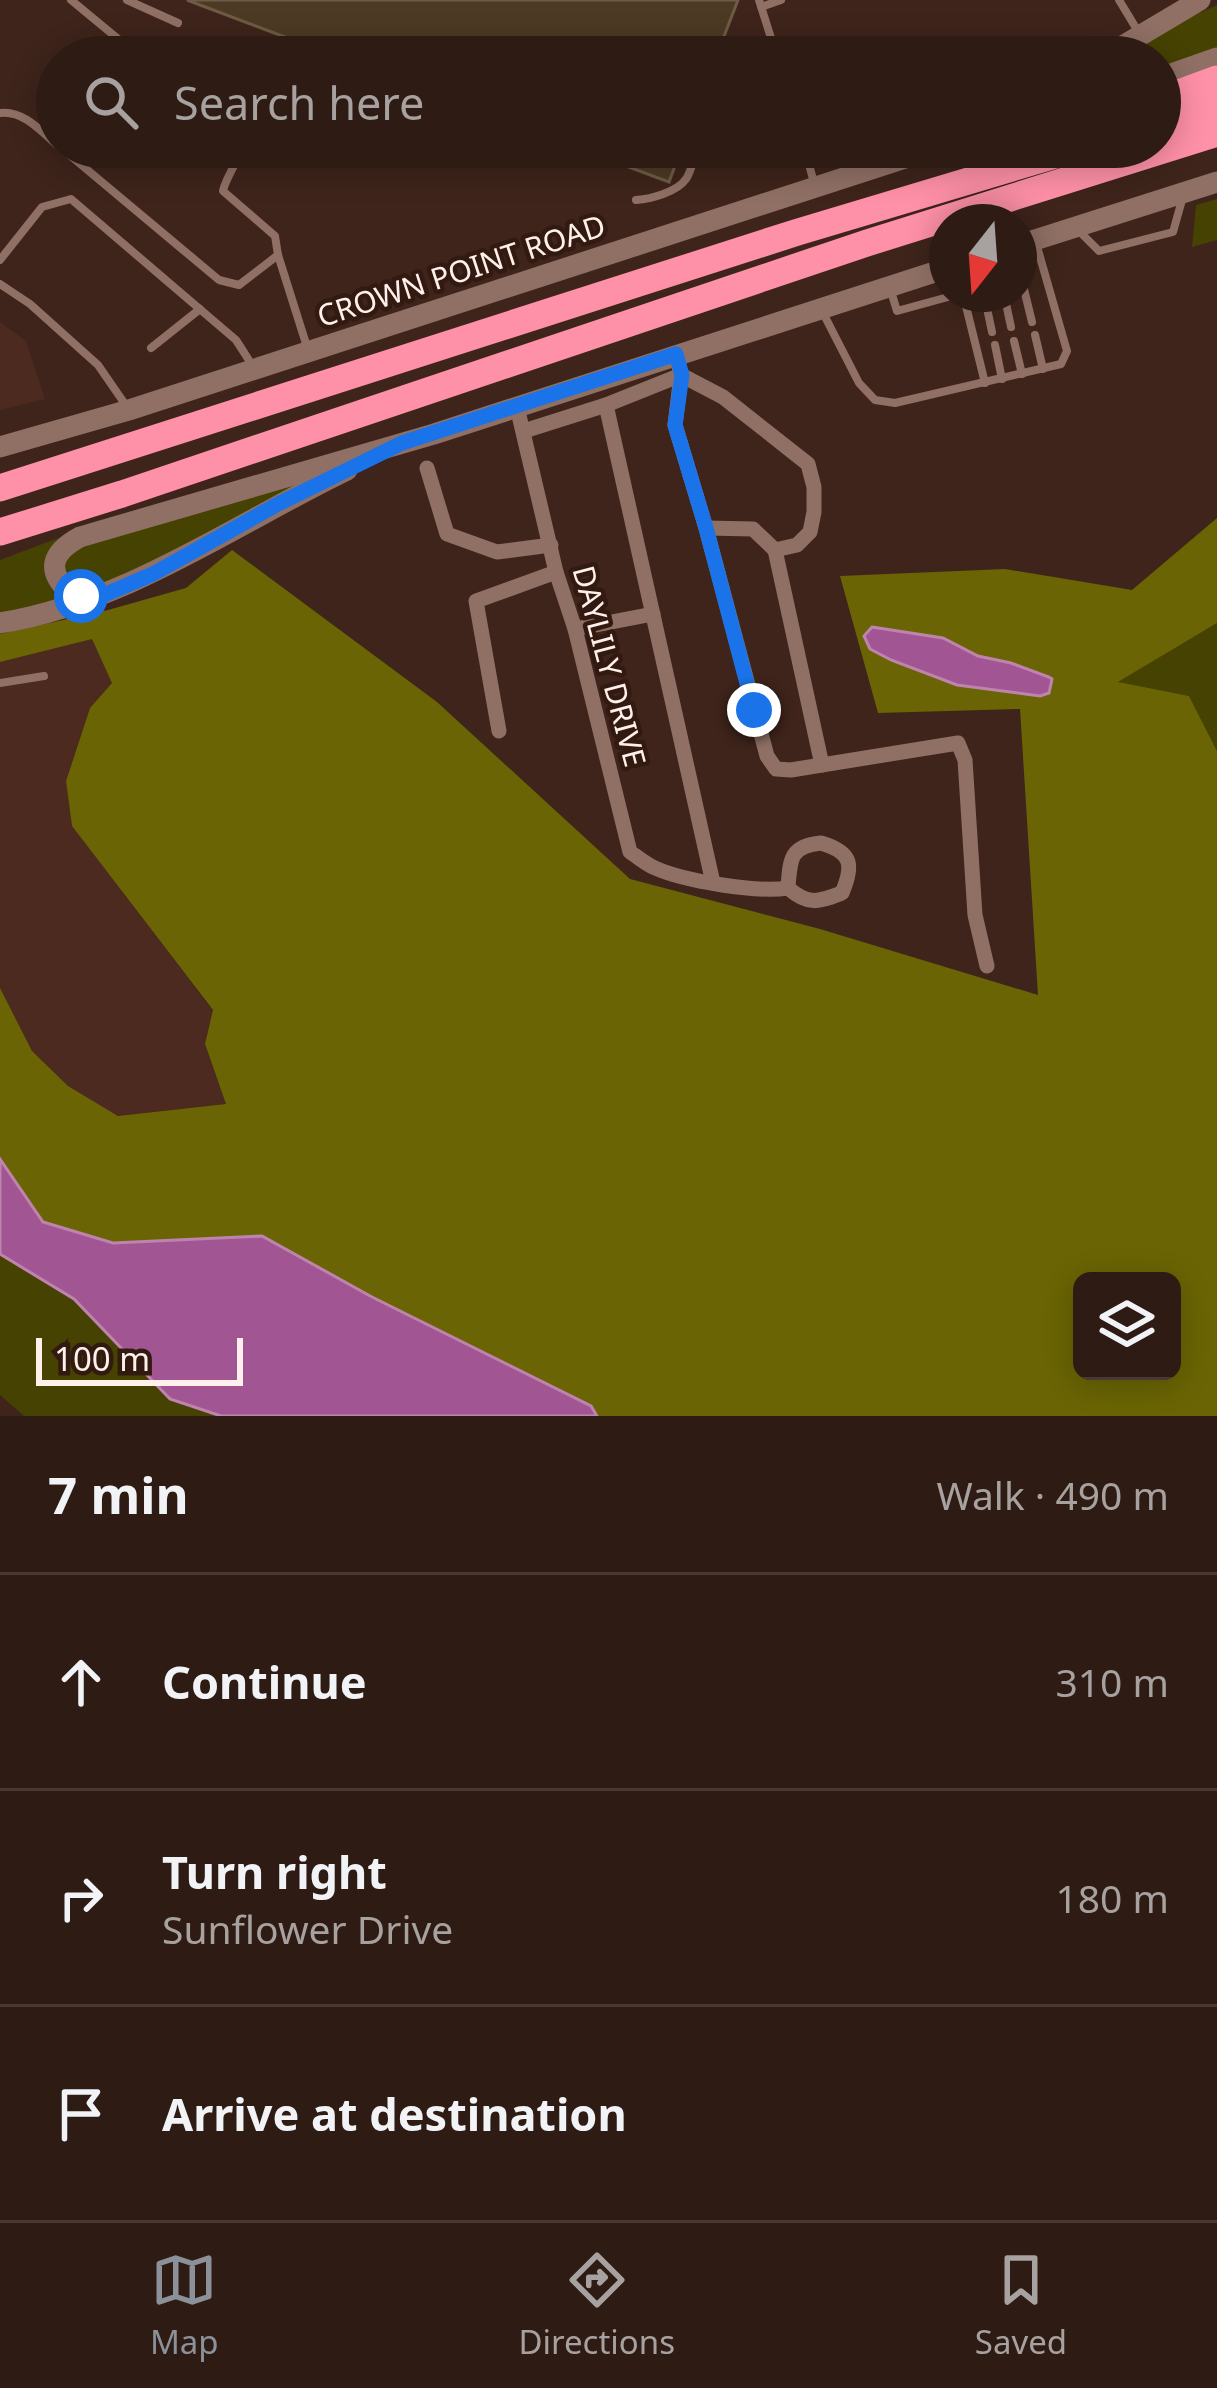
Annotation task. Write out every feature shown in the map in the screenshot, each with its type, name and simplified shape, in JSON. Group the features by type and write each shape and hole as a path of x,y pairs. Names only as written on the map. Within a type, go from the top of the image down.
{"highway":[{"path":"1181,93 1217,80"},
{"path":"1181,117 1217,106"},
{"path":"1181,144 1217,133"},
{"path":"844,218 873,197 965,168"},
{"path":"0,488 1012,168"},
{"path":"0,532 1106,168"},
{"path":"0,547 178,476"}],"main road":[{"path":"1137,36 1200,0"},
{"path":"1181,71 1217,58"},
{"name":"CROWN POINT ROAD","path":"0,447 129,410 876,168"},
{"path":"1037,239 1217,182"},
{"path":"97,598 72,594 56,575 58,553 80,537 517,406 679,365 821,308 929,274"},
{"path":"0,623 97,598 153,574 278,504 402,443"}],"street":[{"path":"524,431 606,405 679,365"},
{"path":"679,365 675,425 766,756 776,769 791,770 958,743 965,760 975,915 987,966"},
{"path":"679,365 808,464 814,487 810,532 797,545 775,550"},
{"path":"606,405 713,883 771,891 788,887"},
{"name":"DAYLILY DRIVE","path":"517,406 630,853 656,869 713,883"},
{"path":"427,468 447,534 497,552 551,544"},
{"path":"706,528 753,529 775,550 822,765"},
{"path":"499,730 476,601 556,572"},
{"path":"575,629 653,614"},
{"path":"804,845 839,848 847,859 850,875 842,893 820,901 802,899 788,887 789,868 804,845"}],"lane":[{"path":"71,0 115,36"},
{"path":"127,0 178,23"},
{"path":"770,36 760,3 781,0"},
{"path":"1119,0 1140,34"},
{"path":"0,112 10,111 36,127"},
{"path":"84,168 219,280 239,285 278,255"},
{"path":"231,168 223,191 275,236 308,351"},
{"path":"636,200 679,186 690,168"},
{"path":"810,168 816,188"},
{"path":"1076,227 1099,251 1173,232 1184,192"},
{"path":"0,260 42,207 71,199 236,340 254,369"},
{"path":"821,308 859,383 875,400 895,403 985,383 1061,364 1067,351 1037,259"},
{"path":"1037,273 1044,271"},
{"path":"0,284 31,304 98,365 129,410"},
{"path":"889,286 897,310 929,302"},
{"path":"152,348 200,309"},
{"path":"966,312 985,383"},
{"path":"988,312 992,332"},
{"path":"1008,312 1012,328"},
{"path":"1029,312 1032,322"},
{"path":"1035,335 1043,369"},
{"path":"1014,340 1022,374"},
{"path":"995,345 1002,379"},
{"path":"0,683 44,676"}],"shaded area":[{"path":"1217,5 1217,50 1181,62 1181,36 1151,36"},
{"path":"1217,199 1217,240 1192,247 1196,205"},
{"path":"0,322 26,341 45,399 0,410"},
{"path":"301,483 206,540 92,590 75,588 64,571 66,555 90,541"},
{"path":"1217,518 1217,623 1118,682 1189,696 1217,751 1217,1416 597,1416 591,1406 372,1297 262,1236 113,1243 43,1222 0,1159 0,988 32,1051 68,1086 118,1116 226,1104 205,1044 213,1010 72,826 66,781 90,708 112,683 92,639 0,662 0,634 186,588 232,550 437,702 630,879 820,929 1038,995 1020,709 878,713 840,576 1005,569 1132,590"},
{"path":"58,538 45,572 65,603 0,615 0,560"},
{"path":"1217,623 1217,751 1189,696 1116,683"},
{"path":"872,627 943,638 978,656 1049,677 1049,693 1040,696 957,685 870,649 864,636"},
{"path":"92,638 113,683 90,708 66,780 72,826 213,1011 205,1045 226,1104 118,1116 68,1086 32,1051 0,988 0,662"},
{"path":"0,1159 43,1222 113,1243 262,1236 372,1297 591,1406 597,1416 221,1416 170,1399 74,1299 0,1254"},
{"path":"0,1254 74,1299 170,1399 221,1416 24,1416 0,1395"}],"building":[{"path":"187,0 738,0 724,36 282,36"},
{"path":"631,168 674,168 669,182"}],"route":[{"path":"81,596 97,598 153,574 278,504 402,443 676,354 682,375 675,425 754,710"}]}
